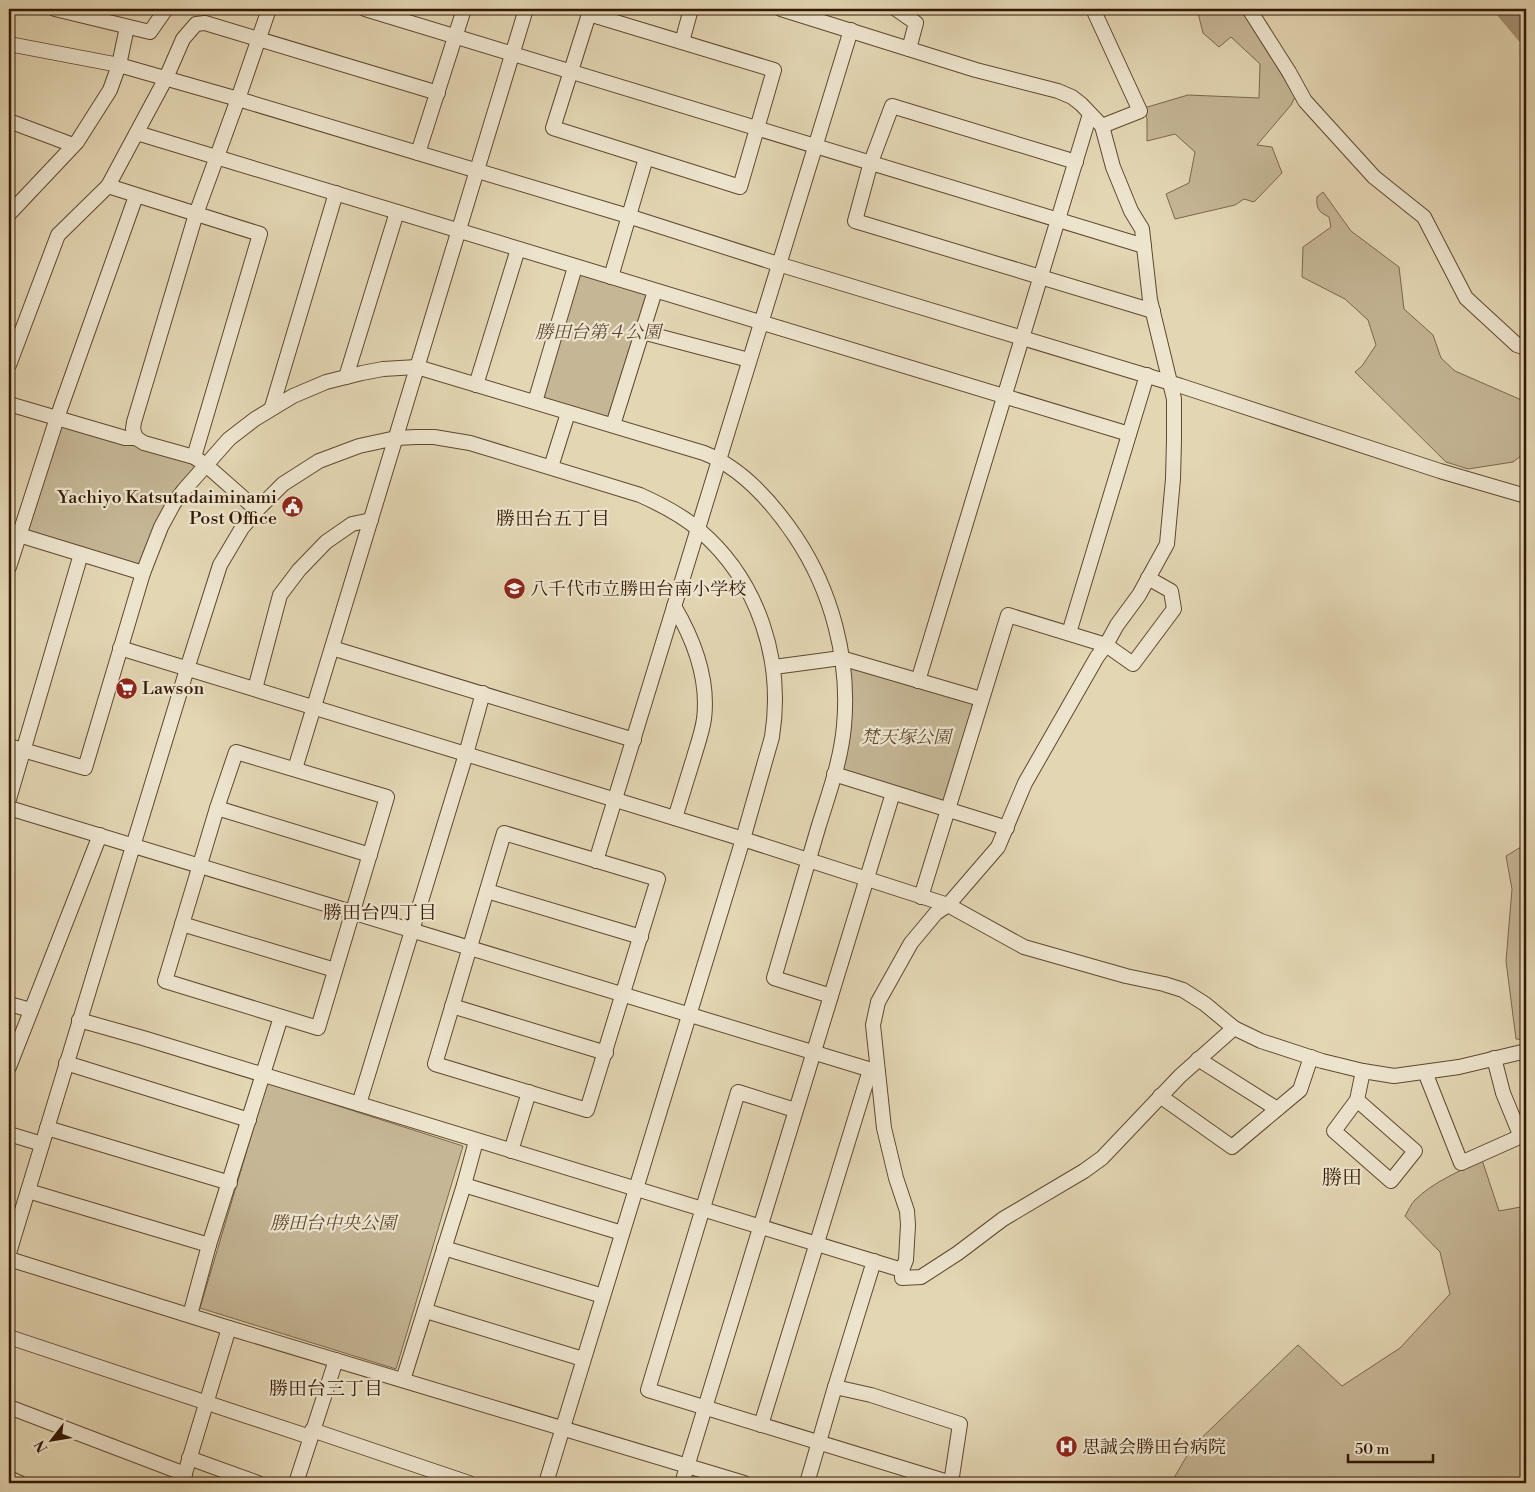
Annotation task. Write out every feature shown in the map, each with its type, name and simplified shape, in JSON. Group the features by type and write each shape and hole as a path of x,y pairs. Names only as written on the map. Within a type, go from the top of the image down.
{"street":[{"path":"55,9 150,32 166,9"},
{"path":"136,438 133,429 134,422 196,214 269,9"},
{"path":"365,9 1144,246"},
{"path":"418,153 464,9"},
{"path":"295,769 526,9"},
{"path":"682,42 691,9"},
{"path":"780,9 976,70 1058,91 1081,104 1102,126 1112,167 1131,211 1142,228 1153,311 1171,383 1174,406 1173,479 1167,544 1139,595 1096,657 1025,783 998,846 948,906 936,913 911,943 878,1002 873,1026 874,1071 884,1128 896,1178 907,1211 906,1260 902,1270 902,1278 921,1277 958,1253 1003,1218 1084,1171 1102,1158 1160,1096 1198,1059 1234,1028"},
{"path":"896,9 916,23 909,49"},
{"path":"1093,9 1140,111 1102,126"},
{"path":"1249,9 1305,101 1374,177 1424,217 1466,298 1517,346 1526,348"},
{"path":"589,14 682,42 774,70 740,188 553,128 589,14"},
{"path":"9,365 58,235 108,186 166,78 183,39 196,24 204,23 438,93"},
{"path":"9,214 73,145 110,90 119,65 128,27"},
{"path":"596,861 850,30"},
{"path":"9,44 119,65 477,170 778,264 1147,375 1440,471 1526,496"},
{"path":"1076,162 892,106 872,162 855,221 1153,311"},
{"path":"918,681 1090,114"},
{"path":"9,121 73,145"},
{"path":"137,133 1129,434"},
{"path":"611,277 646,158"},
{"path":"108,186 260,234 194,457"},
{"path":"272,407 336,193"},
{"path":"9,196 22,201"},
{"path":"9,567 57,418 136,196"},
{"path":"346,377 397,212"},
{"path":"476,384 518,249"},
{"path":"535,402 575,267"},
{"path":"613,425 655,291"},
{"path":"642,332 749,360"},
{"path":"9,746 85,768 143,573 160,527 184,490 229,439 272,407 326,382 383,369 416,367 613,425 704,453 720,459 735,469 772,506 809,557 828,599 841,658 846,704 844,729 834,774 774,978 831,996"},
{"path":"1069,633 1147,375"},
{"path":"9,404 125,438 136,438 144,443 194,457 206,465 257,510"},
{"path":"551,466 568,413"},
{"path":"9,1253 220,565 242,528 257,510 284,484 319,461 359,446 396,438 434,437 470,443 551,466 640,495 667,509 698,529 720,550 749,592 762,620 769,642 774,667 775,720 772,738 743,839 546,1483"},
{"path":"255,690 280,595 304,564 326,542 352,524 371,520"},
{"path":"19,535 143,573"},
{"path":"9,799 81,554"},
{"path":"921,897 1008,615 1106,645 1134,664 1174,609 1171,591 1148,578"},
{"path":"674,606 687,627 697,650 705,704 701,735 675,818"},
{"path":"120,648 743,839 948,906 1024,947 1183,990 1205,1004 1234,1028 1261,1041 1311,1057 1363,1071 1394,1076 1459,1067 1526,1051"},
{"path":"332,648 634,740"},
{"path":"774,667 841,658 981,699"},
{"path":"359,1104 483,693"},
{"path":"236,752 295,769 387,797 318,1028 165,981 217,808 236,752"},
{"path":"834,774 1007,828"},
{"path":"682,1483 893,793"},
{"path":"9,808 874,1071"},
{"path":"217,808 370,855"},
{"path":"504,833 658,879 587,1110 435,1064 486,891 504,833"},
{"path":"9,1067 100,835"},
{"path":"486,891 641,937"},
{"path":"182,924 335,970"},
{"path":"9,1004 31,1010"},
{"path":"452,1006 606,1053"},
{"path":"190,1315 209,1245 281,1017"},
{"path":"79,1020 902,1270"},
{"path":"1160,1096 1232,1146 1300,1090 1311,1057"},
{"path":"1425,1072 1461,1163 1517,1138 1519,1132 1503,1093 1494,1058"},
{"path":"1198,1059 1277,1109"},
{"path":"66,1064 249,1120"},
{"path":"761,1425 817,1244 874,1071"},
{"path":"1358,1100 1415,1151 1391,1181 1334,1131 1358,1100 1363,1071"},
{"path":"511,1151 529,1092"},
{"path":"795,1110 738,1092 648,1390 951,1483 960,1424 872,1395 835,1387"},
{"path":"47,1128 230,1183"},
{"path":"9,1134 42,1144"},
{"path":"403,1380 426,1311 476,1140"},
{"path":"464,1184 622,1233"},
{"path":"28,1191 209,1245"},
{"path":"444,1248 602,1296"},
{"path":"9,1259 229,1328 744,1483"},
{"path":"807,1483 874,1260"},
{"path":"426,1311 583,1359"},
{"path":"9,1407 183,1479 229,1328"},
{"path":"9,1337 206,1404 469,1483"},
{"path":"296,1483 336,1360"},
{"path":"189,1458 258,1483"},
{"path":"9,1478 20,1483"}],"green space":[{"path":"1197,9 1228,9 1247,16 1295,97 1291,105 1257,145 1272,147 1282,173 1254,202 1244,199 1235,205 1175,219 1166,194 1189,183 1195,152 1175,134 1147,141 1147,119 1144,108 1188,95 1259,98 1260,64 1231,37 1219,47 1203,33"},
{"path":"1323,192 1351,231 1399,267 1404,309 1433,335 1441,358 1455,371 1526,402 1526,452 1513,462 1468,469 1446,462 1355,372 1362,366 1376,345 1368,320 1345,299 1302,277 1303,247 1331,227 1329,217 1321,212 1317,204 1317,197"},
{"name":"勝田台第４公園","path":"575,267 655,291 613,425 535,402"},
{"path":"59,425 190,459 199,467 141,569 25,531"},
{"name":"梵天塚公園","path":"845,662 976,702 944,804 838,772"},
{"path":"1526,844 1526,1040 1516,1039 1506,961 1512,889 1506,856"},
{"name":"勝田台中央公園","path":"267,1083 463,1146 396,1369 200,1308"},
{"path":"1482,1160 1499,1211 1526,1206 1526,1483 1171,1483 1192,1447 1298,1345 1342,1386 1400,1348 1450,1294 1440,1252 1405,1216 1414,1202 1430,1188 1447,1177"}],"waterway":[{"path":"1505,9 1526,34"}],"place":[{"name":"Yachiyo Katsutadaiminami Post Office","path":"293,507"},
{"name":"八千代市立勝田台南小学校","path":"514,589"},
{"name":"Lawson","path":"126,688"},
{"name":"思誠会勝田台病院","path":"1066,1447"}],"district":[{"name":"勝田台五丁目","path":"553,518"},
{"name":"勝田台四丁目","path":"380,912"},
{"name":"勝田","path":"1342,1177"},
{"name":"勝田台三丁目","path":"326,1388"}]}
